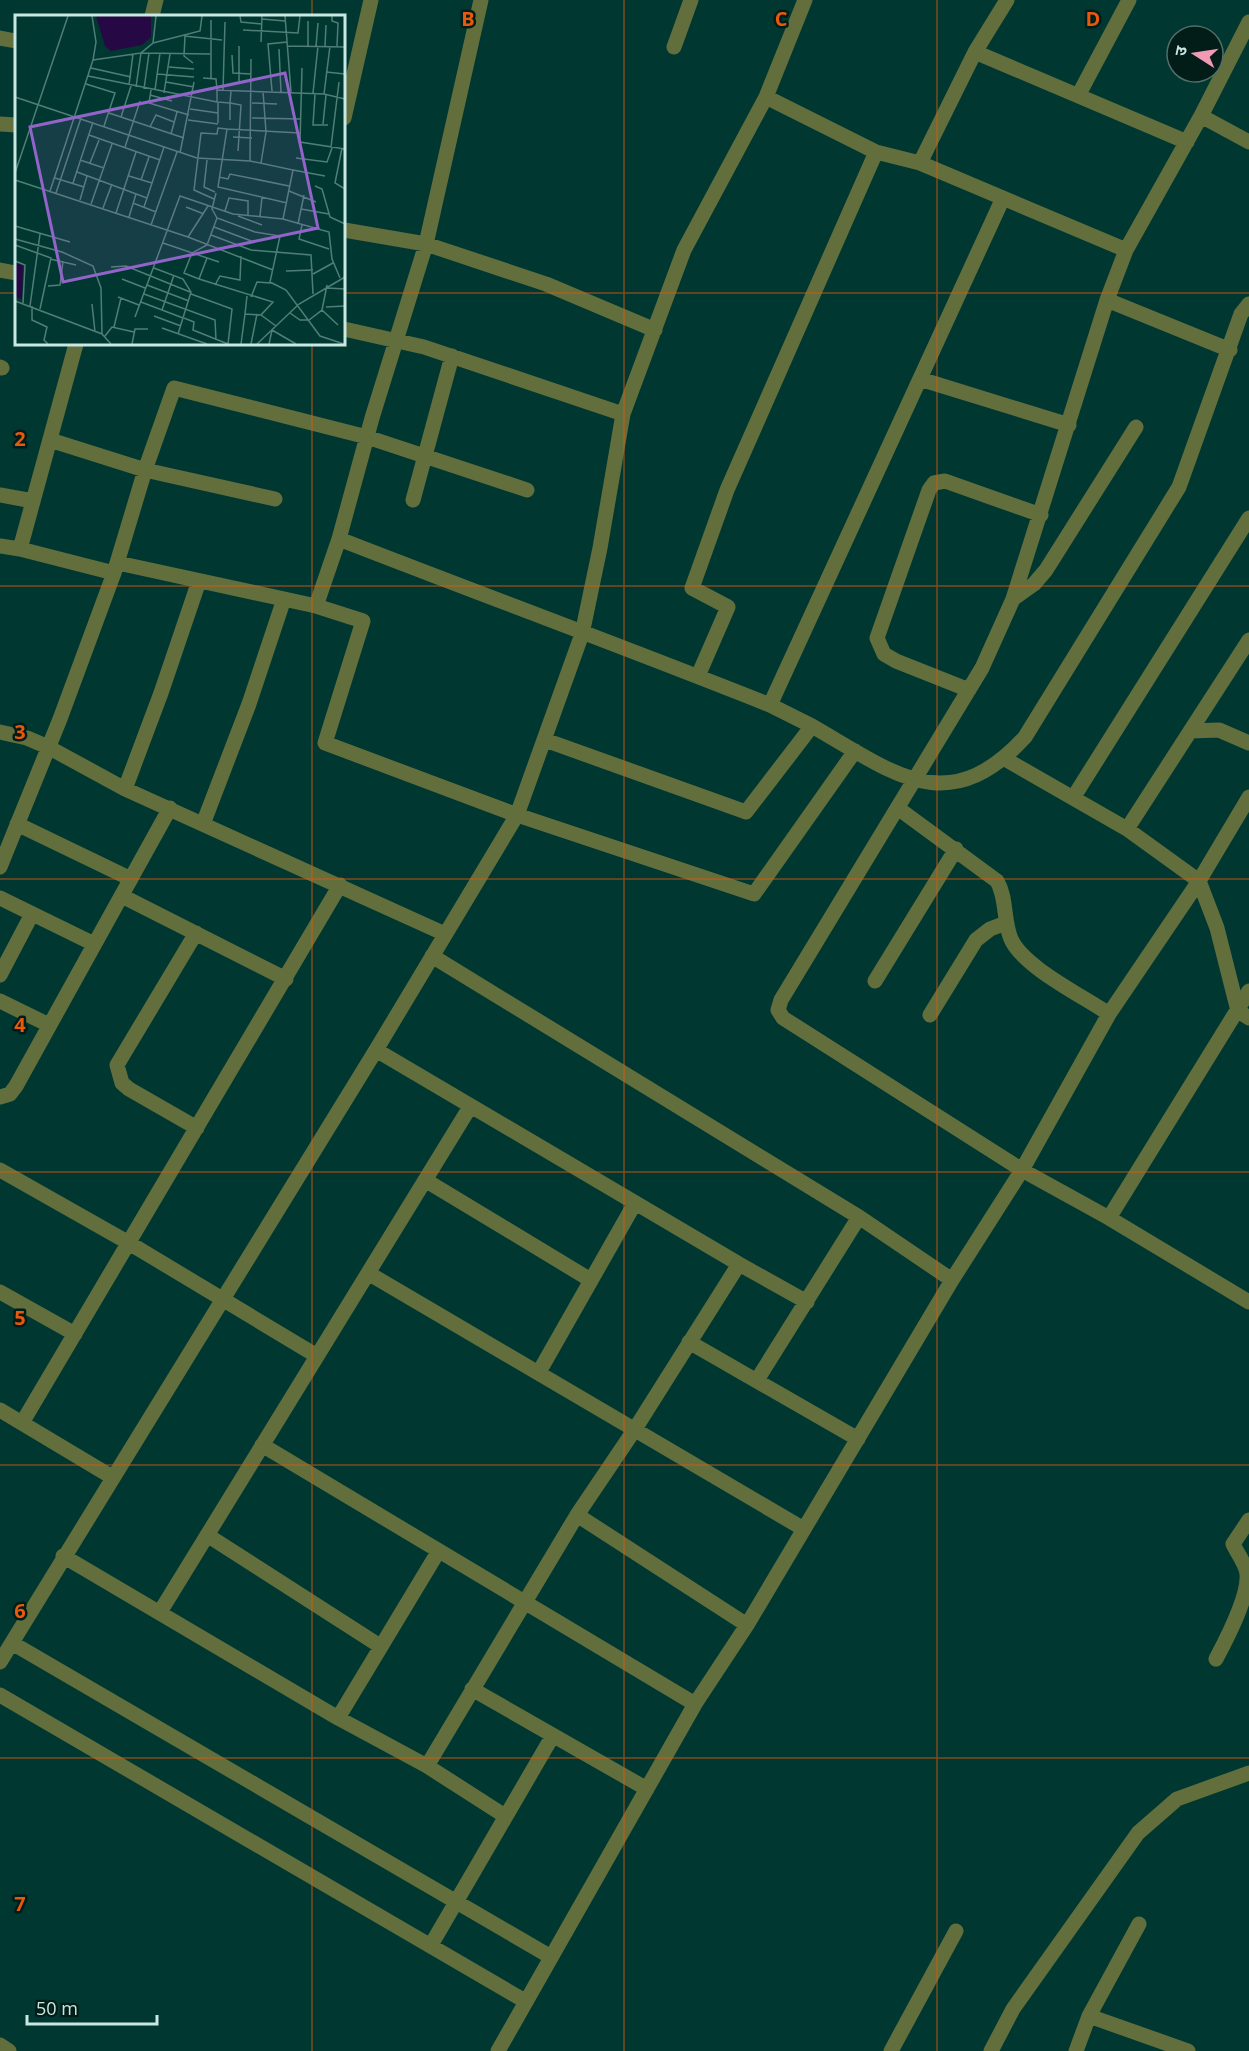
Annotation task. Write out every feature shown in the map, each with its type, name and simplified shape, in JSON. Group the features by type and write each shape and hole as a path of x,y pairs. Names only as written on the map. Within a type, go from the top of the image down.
{"street":[{"path":"152,15 156,0"},
{"path":"345,114 371,0"},
{"path":"316,606 339,539 367,437 426,244 481,0"},
{"path":"674,48 691,0"},
{"path":"0,1662 63,1556 376,1050 517,814 582,634 600,548 623,414 684,250 765,97 805,0"},
{"path":"920,163 975,52 1007,0"},
{"path":"1078,94 1129,0"},
{"path":"1249,22 1187,142 1126,250 1107,300 1013,599 995,641 916,781 781,1000 779,1014 1022,1170 1109,1218 1249,1302"},
{"path":"0,38 15,41"},
{"path":"975,52 1187,142"},
{"path":"765,97 876,152 920,163 1126,250"},
{"path":"1201,116 1249,142"},
{"path":"0,124 15,125"},
{"path":"698,676 728,607 692,588 727,490 876,152"},
{"path":"770,705 1004,198"},
{"path":"345,230 426,244 546,284 655,330"},
{"path":"0,270 15,273"},
{"path":"1107,300 1230,350"},
{"path":"339,539 770,705 916,781 929,784 958,783 974,778 1005,759 1026,737 1179,488 1241,314 1249,304"},
{"path":"345,329 452,356 623,414"},
{"path":"20,549 76,345"},
{"path":"413,500 452,356"},
{"path":"920,379 1069,425"},
{"path":"0,867 116,568 145,470 174,387 367,437 527,490"},
{"path":"1013,599 1034,584 1058,553 1136,427"},
{"path":"50,440 145,470 275,499"},
{"path":"969,690 896,661 884,654 877,638 929,490 934,483 945,481 1041,514"},
{"path":"0,495 33,501"},
{"path":"1073,798 1249,518"},
{"path":"0,546 199,581 316,606 363,621 325,743 517,814 754,894 855,751"},
{"path":"124,789 161,693 199,581"},
{"path":"203,824 249,704 284,599"},
{"path":"1127,829 1249,639"},
{"path":"545,740 746,812 812,726"},
{"path":"1190,731 1219,730 1249,743"},
{"path":"0,732 27,738 48,747 124,789 445,934"},
{"path":"1005,759 1127,829 1199,881 1217,928 1244,1014"},
{"path":"498,2051 695,1704 747,1624 802,1528 858,1439 952,1280 1022,1170 1109,1014 1199,881 1249,797"},
{"path":"0,1097 10,1094 16,1086 170,808"},
{"path":"899,809 997,881 1001,889 1006,923 1012,941 1029,961 1109,1014"},
{"path":"17,824 131,879"},
{"path":"875,981 956,849"},
{"path":"22,1423 286,980 340,885"},
{"path":"122,896 286,980"},
{"path":"0,898 94,944"},
{"path":"0,975 32,914"},
{"path":"930,1015 976,940 990,929 1006,923"},
{"path":"196,933 117,1065 122,1083 129,1089 197,1128"},
{"path":"432,956 859,1217 952,1280"},
{"path":"1109,1218 1244,1014 1249,991"},
{"path":"0,1001 49,1025"},
{"path":"376,1050 807,1302"},
{"path":"160,1612 470,1107"},
{"path":"0,1170 129,1243 317,1356"},
{"path":"426,1180 589,1279"},
{"path":"539,1372 589,1279 635,1203"},
{"path":"757,1380 859,1217"},
{"path":"427,1766 526,1604 577,1515 635,1429 739,1264"},
{"path":"368,1273 802,1528"},
{"path":"0,1292 75,1334"},
{"path":"688,1342 858,1439"},
{"path":"0,1410 112,1477"},
{"path":"262,1445 695,1704"},
{"path":"577,1515 747,1624"},
{"path":"1216,1659 1244,1599 1248,1575 1233,1544 1249,1520"},
{"path":"207,1535 380,1646"},
{"path":"338,1719 438,1552"},
{"path":"63,1556 338,1719 427,1766 505,1816"},
{"path":"12,1643 551,1957"},
{"path":"472,1689 552,1737 647,1789"},
{"path":"0,1695 525,2001"},
{"path":"431,1945 552,1737"},
{"path":"991,2051 1013,2009 1138,1833 1177,1799 1249,1773"},
{"path":"1076,2051 1089,2016 1139,1924"},
{"path":"891,2051 956,1931"},
{"path":"1089,2016 1188,2051"},
{"path":"0,2045 9,2051"}]}
